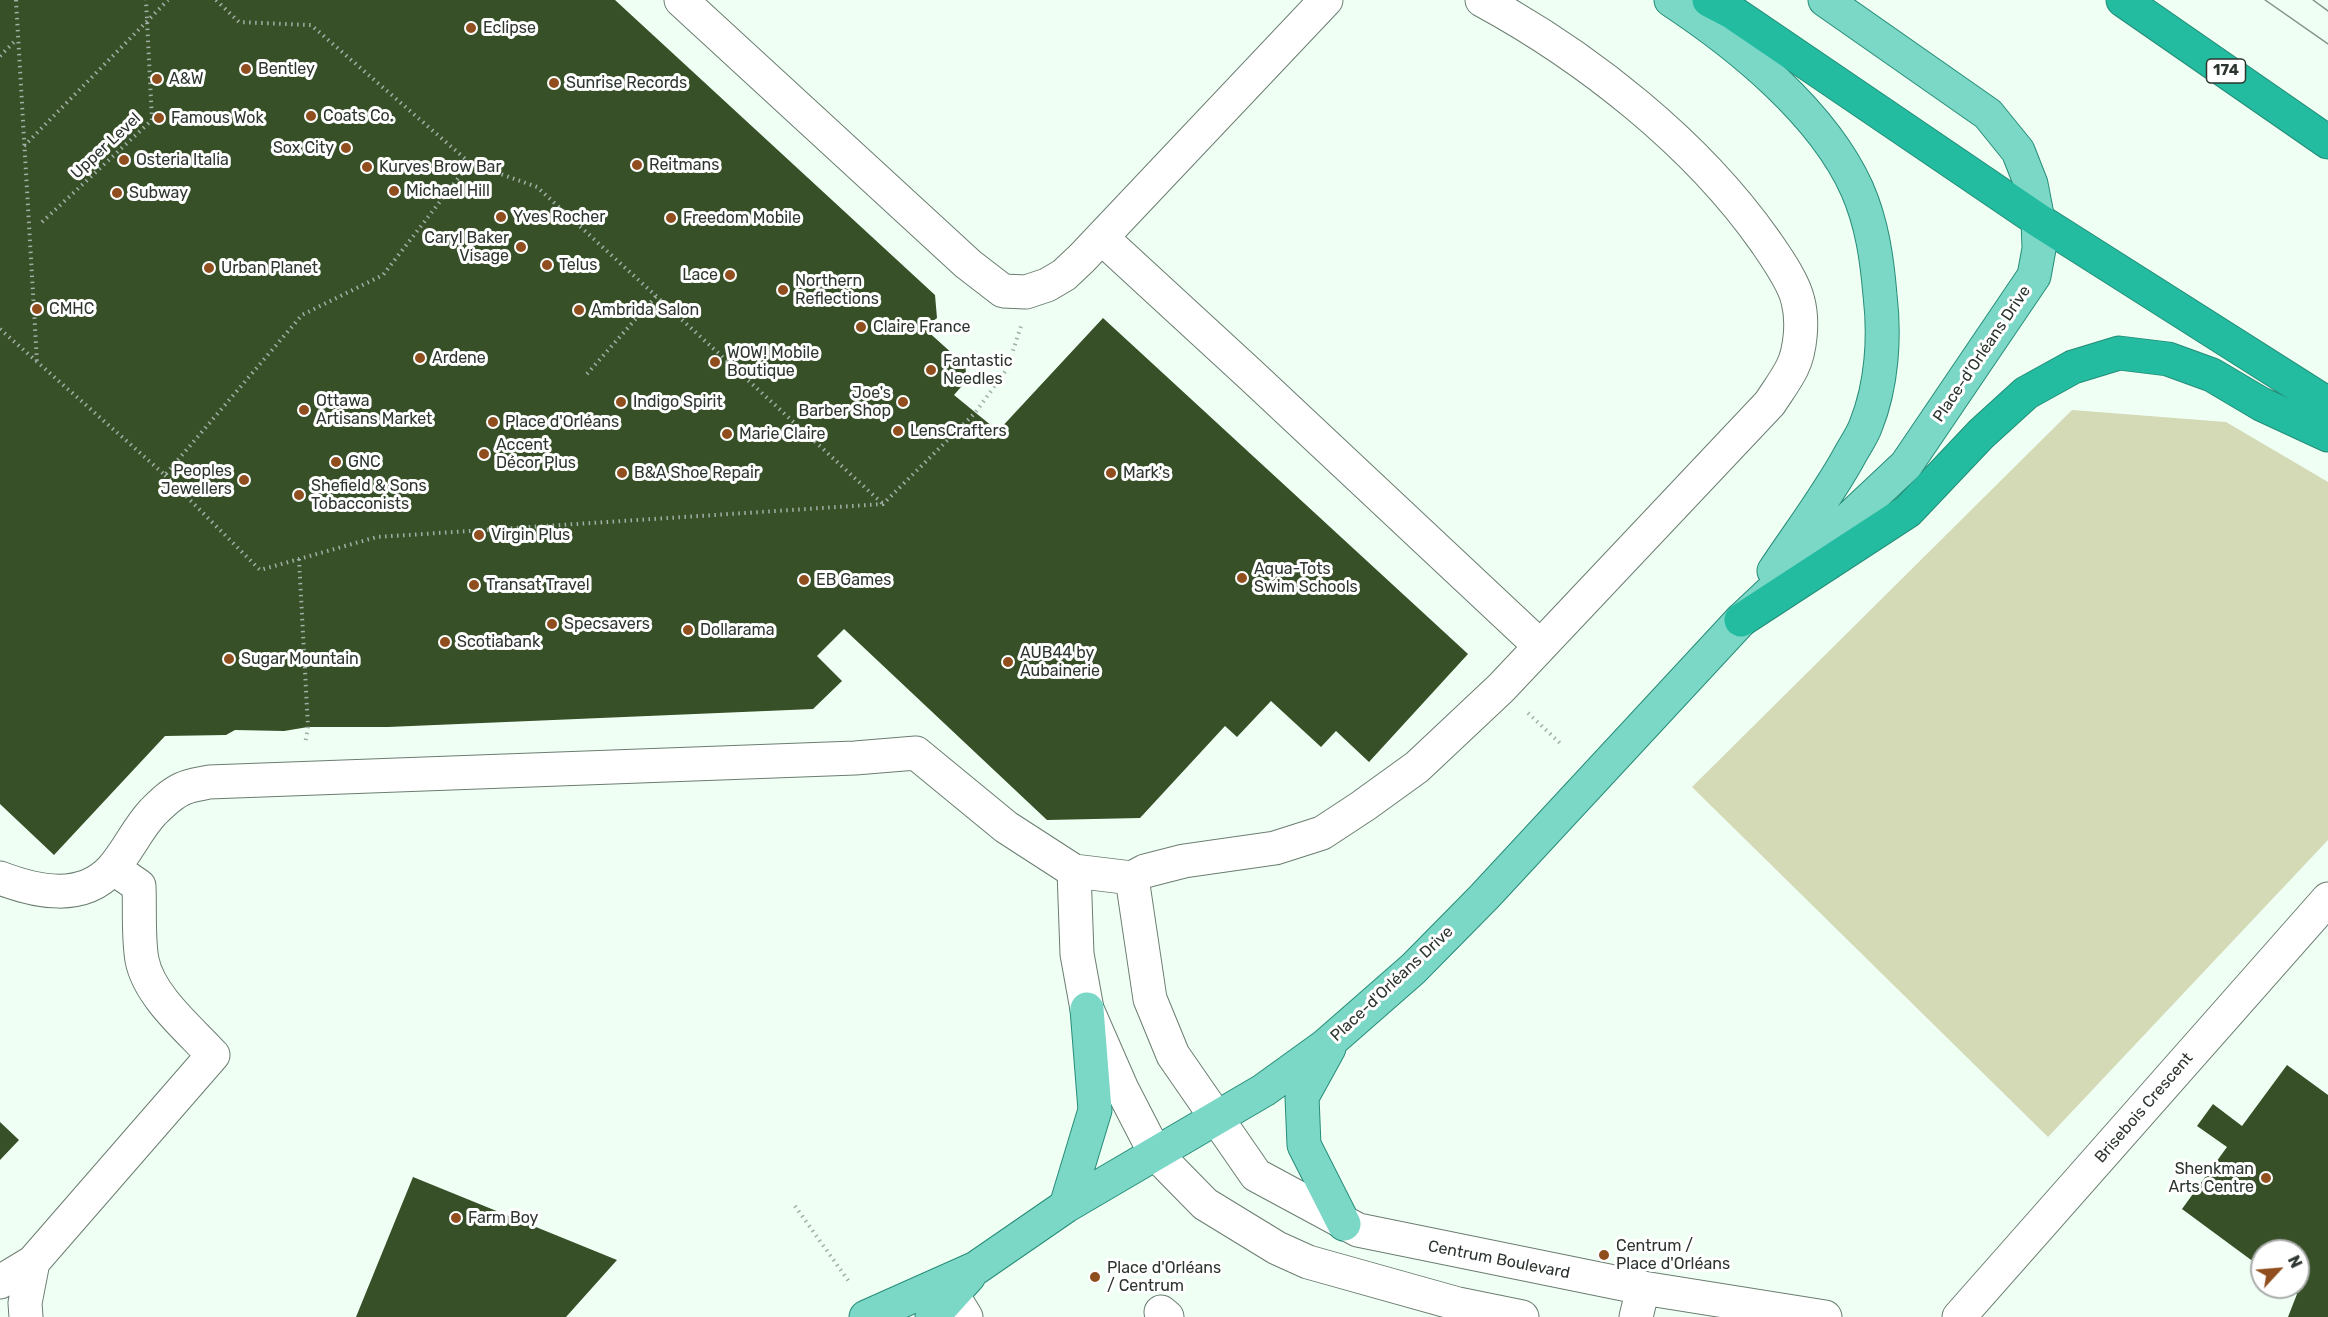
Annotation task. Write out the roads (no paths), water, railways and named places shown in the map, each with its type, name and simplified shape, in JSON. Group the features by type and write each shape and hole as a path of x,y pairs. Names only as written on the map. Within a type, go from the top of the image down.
{"highway":[{"path":"1709,0 1732,12 2038,220 2328,404"},
{"name":"174","path":"2123,0 2328,142"},
{"path":"1741,620 1908,511 1981,434 2026,393 2073,367 2119,353 2169,359 2212,375 2261,404 2328,435"}],"main road":[{"name":"Place-d'Orléans Drive","path":"1671,0 1707,24 1769,76 1826,137 1857,189 1876,246 1882,312 1882,365 1867,425 1842,470 1741,620"},
{"name":"Place-d'Orléans Drive","path":"866,1317 976,1268 1066,1206 1264,1090 1336,1036 1413,969 1485,897 1741,620 1906,465 2034,276 2039,249 2038,220 2031,184 2018,151 1988,114 1825,0"},
{"path":"1066,1206 1095,1110 1087,1009"},
{"path":"1336,1036 1302,1097 1304,1145 1344,1224"},
{"name":"Place-d'Orléans Drive","path":"950,1309 976,1268"}],"street":[{"path":"681,0 968,264 1003,291 1026,292 1047,285 1064,275 1102,238 1326,0"},
{"path":"0,878 41,891 66,891 96,883 113,868 144,822 164,801 181,789 209,782 855,758 916,753 1006,827 1074,871 1132,878 1145,871 1184,861 1275,849 1322,833 1417,767 1501,687 1770,403 1793,367 1800,334 1798,300 1778,260 1745,212 1688,152 1623,94 1523,23 1482,0"},
{"path":"1102,238 1540,646"},
{"path":"0,1282 33,1262 213,1055 150,984 142,960 139,886 113,868"},
{"path":"1074,871 1077,954 1087,1009 1122,1089 1155,1153 1205,1204 1277,1248 1308,1262 1458,1304 1522,1317"},
{"name":"Centrum Boulevard","path":"1132,878 1150,999 1173,1055 1256,1175 1358,1230 1639,1302 1825,1317"},
{"name":"Brisebois Crescent","path":"1959,1317 2328,899"},
{"path":"26,1317 25,1303 33,1262"}],"tram line":[{"path":"2265,0 2328,44"},
{"path":"2313,0 2328,11"}],"place":[{"name":"Eclipse","path":"471,28"},
{"name":"Bentley","path":"246,69"},
{"name":"A&W","path":"157,79"},
{"name":"Sunrise Records","path":"554,83"},
{"name":"Coats Co.","path":"311,116"},
{"name":"Famous Wok","path":"159,118"},
{"name":"Sox City","path":"346,148"},
{"name":"Osteria Italia","path":"124,160"},
{"name":"Reitmans","path":"637,165"},
{"name":"Kurves Brow Bar","path":"367,167"},
{"name":"Michael Hill","path":"394,191"},
{"name":"Subway","path":"117,193"},
{"name":"Yves Rocher","path":"501,217"},
{"name":"Freedom Mobile","path":"671,218"},
{"name":"Caryl Baker Visage","path":"521,247"},
{"name":"Telus","path":"547,265"},
{"name":"Urban Planet","path":"209,268"},
{"name":"Lace","path":"730,275"},
{"name":"Northern Reflections","path":"783,290"},
{"name":"CMHC","path":"37,309"},
{"name":"Ambrida Salon","path":"579,310"},
{"name":"Claire France","path":"861,327"},
{"name":"Ardene","path":"420,358"},
{"name":"WOW! Mobile Boutique","path":"715,362"},
{"name":"Fantastic Needles","path":"931,370"},
{"name":"Indigo Spirit","path":"621,402"},
{"name":"Joe's Barber Shop","path":"903,402"},
{"name":"Ottawa Artisans Market","path":"304,410"},
{"name":"Place d'Orléans","path":"493,422"},
{"name":"LensCrafters","path":"898,431"},
{"name":"Marie Claire","path":"727,434"},
{"name":"Accent Décor Plus","path":"484,454"},
{"name":"GNC","path":"336,462"},
{"name":"B&A Shoe Repair","path":"622,473"},
{"name":"Mark's","path":"1111,473"},
{"name":"Peoples Jewellers","path":"244,480"},
{"name":"Shefield & Sons Tobacconists","path":"299,495"},
{"name":"Virgin Plus","path":"479,535"},
{"name":"Aqua-Tots Swim Schools","path":"1242,578"},
{"name":"EB Games","path":"804,580"},
{"name":"Transat Travel","path":"474,585"},
{"name":"Specsavers","path":"552,624"},
{"name":"Dollarama","path":"688,630"},
{"name":"Scotiabank","path":"445,642"},
{"name":"Sugar Mountain","path":"229,659"},
{"name":"AUB44 by Aubainerie","path":"1008,662"},
{"name":"Shenkman Arts Centre","path":"2266,1178"},
{"name":"Farm Boy","path":"456,1218"},
{"name":"Centrum / Place d'Orléans","path":"1604,1255"},
{"name":"Place d'Orléans / Centrum","path":"1095,1277"}]}
